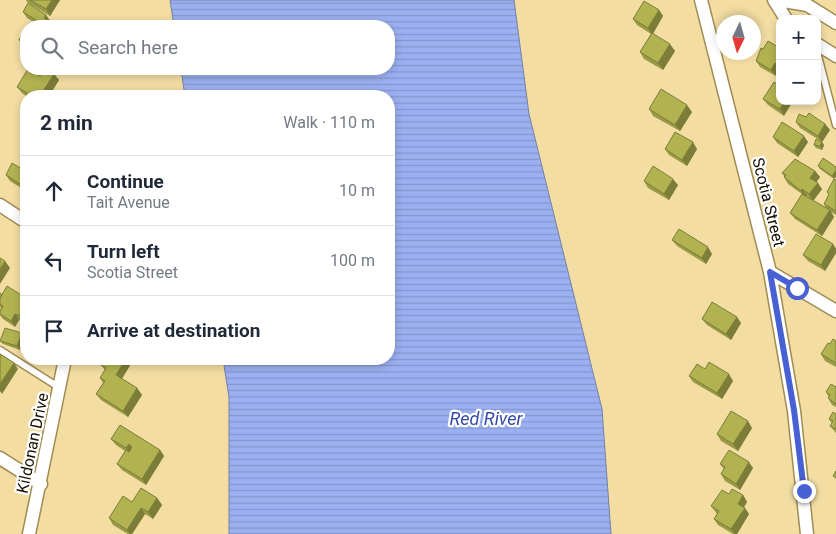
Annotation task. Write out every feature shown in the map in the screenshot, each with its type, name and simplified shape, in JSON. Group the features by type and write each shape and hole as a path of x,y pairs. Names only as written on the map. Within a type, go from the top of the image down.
{"street":[{"name":"Scotia Street","path":"701,0 770,272 794,410 807,534"},
{"path":"774,0 783,15"},
{"path":"778,0 808,2 836,23"},
{"path":"821,47 836,56"},
{"path":"0,205 20,218"},
{"path":"770,272 836,311"},
{"name":"Kildonan Drive","path":"29,534 41,484 64,365"},
{"path":"0,458 41,484"}],"lane":[{"path":"819,60 836,125"},
{"path":"0,350 20,363"},
{"path":"24,365 60,388"}],"water":[{"name":"Red River","path":"170,0 514,0 529,114 602,409 611,534 229,534 229,397 224,365 395,365 395,90 184,90 182,75 395,75 395,20 173,20"}],"building":[{"path":"30,0 52,0 46,9"},
{"path":"644,1 659,10 648,28 633,19"},
{"path":"28,3 46,15 44,18 48,20 36,20 23,12"},
{"path":"652,33 670,44 658,63 640,52"},
{"path":"768,41 776,46 776,64 771,70 756,61 761,60 761,48 763,49"},
{"path":"24,75 53,75 44,90 22,90 17,87"},
{"path":"774,82 776,83 776,105 782,105 780,109 763,99"},
{"path":"661,89 687,105 675,125 649,109"},
{"path":"809,113 825,124 818,136 796,122 799,114 806,117"},
{"path":"782,122 804,136 794,151 773,137"},
{"path":"675,132 693,142 682,160 665,149"},
{"path":"816,139 822,142 820,146 814,145"},
{"path":"823,158 836,167 832,176 818,166"},
{"path":"795,159 815,171 810,178 818,183 809,194 802,189 801,191 784,177 786,175 782,173"},
{"path":"12,163 20,168 20,184 6,175"},
{"path":"653,166 673,179 664,194 644,181"},
{"path":"834,179 836,180 836,211 824,204 829,194 827,192"},
{"path":"802,194 830,210 817,230 790,213"},
{"path":"679,229 708,247 702,258 672,240"},
{"path":"816,234 833,244 821,265 803,255"},
{"path":"0,258 5,261 0,270"},
{"path":"7,286 20,294 20,316 15,314 11,321 0,314 3,306 0,304 0,298"},
{"path":"712,302 737,317 726,334 702,319"},
{"path":"5,328 20,332 17,346 0,341"},
{"path":"833,339 836,341 836,363 821,354"},
{"path":"0,354 14,363 0,384"},
{"path":"709,362 729,374 717,393 689,376 697,364 705,369"},
{"path":"101,365 122,365 116,375 137,388 123,411 96,394 105,381 100,378 106,368"},
{"path":"831,384 836,387 836,404 828,398 830,395 826,392"},
{"path":"731,411 748,421 733,444 717,434"},
{"path":"833,412 836,414 836,429 830,426 833,421 829,419"},
{"path":"120,425 160,450 142,479 117,464 126,450 129,452 132,447 129,444 126,448 111,439"},
{"path":"729,450 749,462 736,484 721,474 725,467 720,464"},
{"path":"141,488 157,498 148,512 141,508 127,530 109,518 123,496 132,502"},
{"path":"732,489 743,495 738,504 745,508 731,529 714,519 719,511 711,506 722,490 729,494"}],"route":[{"path":"797,288 770,272 794,410 804,491"}]}
